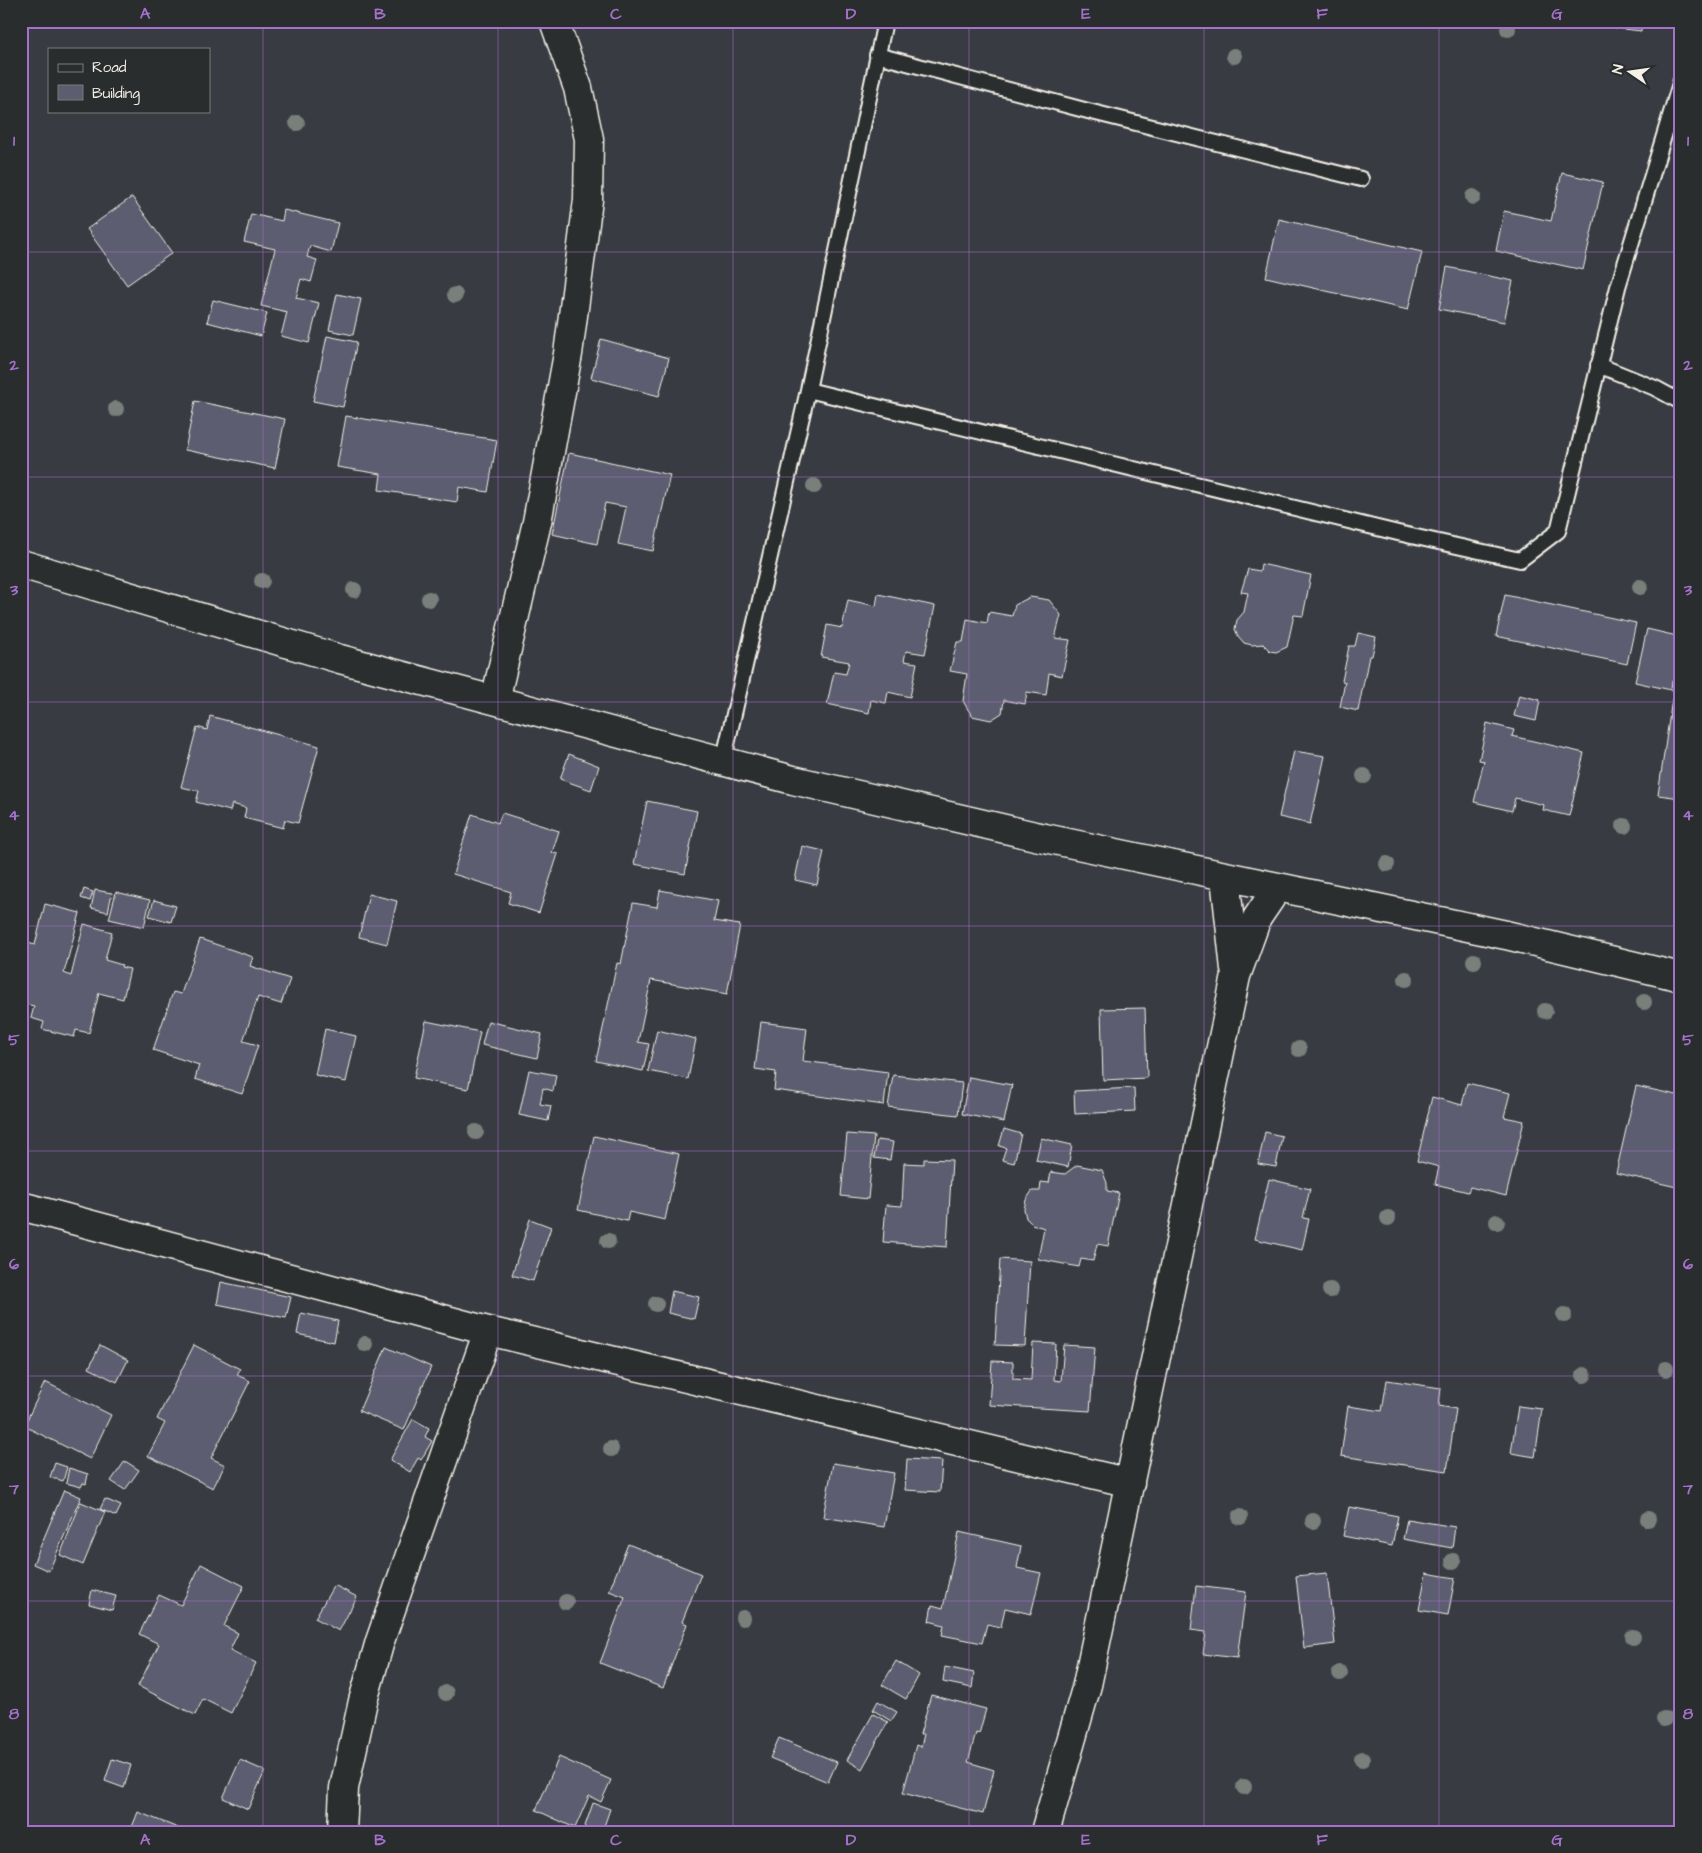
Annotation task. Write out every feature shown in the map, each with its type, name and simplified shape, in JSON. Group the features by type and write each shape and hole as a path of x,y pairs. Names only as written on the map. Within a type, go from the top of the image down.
{"street":[{"path":"495,700 537,522 568,354 588,200 589,139 578,88 554,21"},
{"path":"21,564 340,659 793,780 1006,830 1506,935 1681,977"},
{"path":"1225,877 1236,976"},
{"path":"1045,1832 1087,1685 1236,976 1258,918 1278,887"},
{"path":"21,1206 488,1330 1130,1483"},
{"path":"342,1832 344,1788 363,1701 380,1641 488,1330"}],"lane":[{"path":"723,762 808,390 885,21"},
{"path":"877,55 1088,111 1361,179"},
{"path":"808,390 1520,560 1558,531 1631,240 1681,80"},
{"path":"1598,366 1655,388 1681,402"}],"building":[{"path":"1615,21 1642,21 1641,31 1615,28"},
{"path":"1562,173 1603,182 1583,270 1496,251 1504,211 1551,221"},
{"path":"132,197 172,253 127,285 87,229"},
{"path":"284,210 338,223 331,252 310,246 307,257 317,260 311,282 301,279 296,298 319,303 309,343 281,336 287,312 261,306 275,249 244,242 251,214 282,221"},
{"path":"1279,219 1422,252 1408,310 1266,277"},
{"path":"1447,267 1513,281 1504,322 1439,309"},
{"path":"337,294 361,299 353,335 329,330"},
{"path":"213,300 267,313 261,336 207,322"},
{"path":"327,336 357,342 343,407 313,401"},
{"path":"601,339 669,358 659,396 591,378"},
{"path":"195,401 285,419 275,468 185,450"},
{"path":"346,416 497,440 488,492 459,487 457,502 379,490 381,474 337,467"},
{"path":"569,453 670,475 653,551 618,544 626,507 605,503 597,544 552,534"},
{"path":"1261,564 1311,575 1303,616 1294,615 1287,647 1276,652 1270,651 1263,644 1252,645 1244,643 1235,629 1237,620 1244,612 1248,593 1241,592 1248,569 1260,571"},
{"path":"878,594 935,606 925,654 906,651 904,661 917,663 910,697 888,692 886,703 871,700 869,713 827,704 834,672 846,674 849,662 821,657 827,625 842,628 848,600 876,606"},
{"path":"1505,595 1636,623 1627,664 1496,636"},
{"path":"1030,597 1049,600 1061,615 1055,638 1070,640 1062,676 1049,673 1046,695 1027,692 1025,704 1004,700 1002,713 991,720 972,716 963,701 967,674 950,671 957,642 963,642 967,619 987,623 989,612 1012,616 1015,605"},
{"path":"1647,629 1681,637 1681,683 1672,681 1671,690 1635,682"},
{"path":"1358,633 1376,637 1372,656 1369,656 1358,711 1340,707 1345,682 1342,681 1349,646 1355,646"},
{"path":"1519,695 1540,700 1536,721 1514,716"},
{"path":"1672,699 1681,700 1681,798 1658,795"},
{"path":"210,716 319,746 298,823 285,820 283,828 244,818 246,808 232,804 230,811 196,802 199,791 181,787 197,727 207,730"},
{"path":"1487,723 1514,730 1512,736 1584,753 1569,816 1543,810 1544,805 1515,798 1512,811 1474,802 1484,761 1479,760"},
{"path":"1294,751 1325,756 1310,824 1279,817"},
{"path":"569,754 599,766 591,790 560,779"},
{"path":"647,801 697,811 685,874 634,864"},
{"path":"502,813 559,831 552,853 558,854 539,913 508,903 511,892 453,874 472,814 498,823"},
{"path":"802,846 824,851 817,885 795,880"},
{"path":"84,889 93,892 90,901 81,898"},
{"path":"95,890 112,893 108,912 91,908"},
{"path":"660,890 718,901 714,921 740,925 727,994 651,980 638,1042 649,1044 643,1071 596,1061 617,963 621,964 633,903 657,907"},
{"path":"116,892 150,900 144,927 109,919"},
{"path":"369,894 397,901 387,944 359,937"},
{"path":"154,900 176,906 171,922 149,916"},
{"path":"45,904 80,913 64,973 71,976 84,924 112,932 105,960 130,969 123,999 99,993 89,1033 76,1030 74,1037 42,1029 44,1022 31,1018 34,1006 21,1003 21,941 35,945"},
{"path":"200,939 253,957 250,966 290,979 281,1004 258,997 243,1041 258,1045 242,1094 195,1079 199,1065 153,1050 173,992 181,994"},
{"path":"1145,1008 1147,1078 1103,1080 1101,1009"},
{"path":"426,1021 480,1032 468,1089 414,1078"},
{"path":"488,1021 542,1034 537,1058 482,1045"},
{"path":"761,1022 807,1028 803,1061 888,1072 884,1105 774,1090 776,1072 755,1069"},
{"path":"325,1029 356,1036 346,1082 315,1075"},
{"path":"657,1030 696,1039 688,1079 648,1071"},
{"path":"529,1070 556,1075 553,1091 543,1088 540,1104 551,1106 548,1121 519,1115"},
{"path":"893,1075 962,1083 958,1115 888,1107"},
{"path":"969,1077 1012,1085 1004,1122 962,1114"},
{"path":"1467,1083 1510,1093 1504,1117 1524,1121 1506,1196 1470,1187 1468,1192 1435,1184 1439,1167 1417,1161 1432,1097 1462,1105"},
{"path":"1636,1086 1681,1096 1681,1188 1616,1173"},
{"path":"1134,1088 1135,1111 1075,1114 1074,1091"},
{"path":"1004,1129 1021,1134 1014,1163 1002,1160 1006,1148 999,1146"},
{"path":"1265,1132 1282,1136 1276,1167 1258,1164"},
{"path":"847,1134 874,1136 868,1199 841,1196"},
{"path":"594,1136 679,1154 665,1220 629,1212 627,1221 578,1210"},
{"path":"1041,1138 1072,1145 1068,1167 1036,1160"},
{"path":"877,1140 893,1142 890,1160 874,1158"},
{"path":"924,1159 952,1160 947,1247 883,1242 886,1205 902,1206 904,1163 924,1164"},
{"path":"1077,1165 1102,1170 1107,1183 1107,1191 1119,1193 1108,1246 1097,1244 1093,1261 1081,1259 1079,1267 1038,1259 1044,1228 1032,1224 1026,1218 1024,1209 1026,1200 1032,1191 1040,1191 1041,1182 1049,1183 1051,1172 1065,1174"},
{"path":"1269,1179 1310,1189 1303,1218 1309,1219 1302,1250 1255,1239"},
{"path":"530,1219 551,1227 533,1281 512,1275"},
{"path":"1000,1259 1030,1261 1025,1346 995,1345"},
{"path":"221,1282 291,1297 286,1318 217,1304"},
{"path":"672,1291 699,1297 694,1319 668,1313"},
{"path":"301,1313 338,1321 334,1342 297,1334"},
{"path":"1033,1343 1056,1344 1054,1380 1061,1381 1064,1345 1095,1347 1090,1411 989,1405 992,1361 1013,1362 1013,1379 1031,1380"},
{"path":"100,1345 128,1360 117,1382 89,1368"},
{"path":"194,1345 240,1369 237,1375 250,1381 211,1458 225,1465 213,1488 148,1456 165,1423 157,1419"},
{"path":"386,1347 431,1367 404,1430 359,1411"},
{"path":"1387,1380 1441,1388 1439,1406 1456,1409 1447,1471 1341,1456 1348,1406 1382,1411"},
{"path":"45,1382 111,1415 90,1459 24,1426"},
{"path":"1518,1406 1542,1409 1535,1457 1511,1453"},
{"path":"413,1419 429,1428 425,1437 432,1441 421,1460 418,1458 410,1472 390,1460"},
{"path":"907,1459 942,1461 940,1492 905,1490"},
{"path":"125,1461 139,1470 125,1490 111,1481"},
{"path":"55,1463 67,1467 63,1481 50,1477"},
{"path":"833,1463 894,1473 884,1527 823,1517"},
{"path":"69,1468 88,1474 86,1484 83,1483 81,1487 66,1483"},
{"path":"64,1490 81,1497 49,1571 33,1564"},
{"path":"105,1499 121,1506 116,1516 100,1509"},
{"path":"81,1502 105,1512 83,1565 60,1555"},
{"path":"1349,1507 1398,1516 1392,1546 1343,1536"},
{"path":"1407,1519 1455,1527 1452,1548 1403,1539"},
{"path":"959,1532 1021,1546 1017,1568 1041,1573 1031,1614 1005,1608 1001,1627 987,1624 982,1643 942,1635 944,1625 929,1621 932,1605 943,1608"},
{"path":"628,1544 701,1574 682,1622 687,1624 663,1688 600,1663 625,1597 609,1591"},
{"path":"201,1564 244,1586 224,1626 238,1633 230,1650 256,1663 231,1713 203,1699 195,1715 138,1686 159,1644 139,1634 159,1595 181,1605"},
{"path":"1327,1573 1335,1644 1304,1648 1296,1576"},
{"path":"1426,1573 1455,1578 1448,1615 1419,1610"},
{"path":"334,1585 357,1597 339,1631 315,1618"},
{"path":"1196,1586 1246,1592 1237,1658 1203,1654 1206,1632 1191,1630"},
{"path":"92,1590 116,1596 112,1610 89,1604"},
{"path":"896,1661 919,1675 906,1699 882,1685"},
{"path":"945,1667 974,1673 972,1688 943,1682"},
{"path":"931,1695 986,1709 979,1734 976,1733 968,1762 994,1770 983,1814 903,1793 916,1745 921,1747 924,1734 920,1734"},
{"path":"878,1701 897,1712 891,1721 873,1710"},
{"path":"873,1714 888,1722 862,1769 847,1760"},
{"path":"779,1738 837,1762 828,1782 770,1758"},
{"path":"559,1757 611,1780 601,1802 589,1796 575,1828 536,1810"},
{"path":"112,1759 131,1765 124,1788 105,1781"},
{"path":"240,1760 265,1771 248,1809 223,1798"},
{"path":"593,1803 610,1809 602,1832 592,1832 584,1829"},
{"path":"138,1812 188,1832 130,1832"}]}
